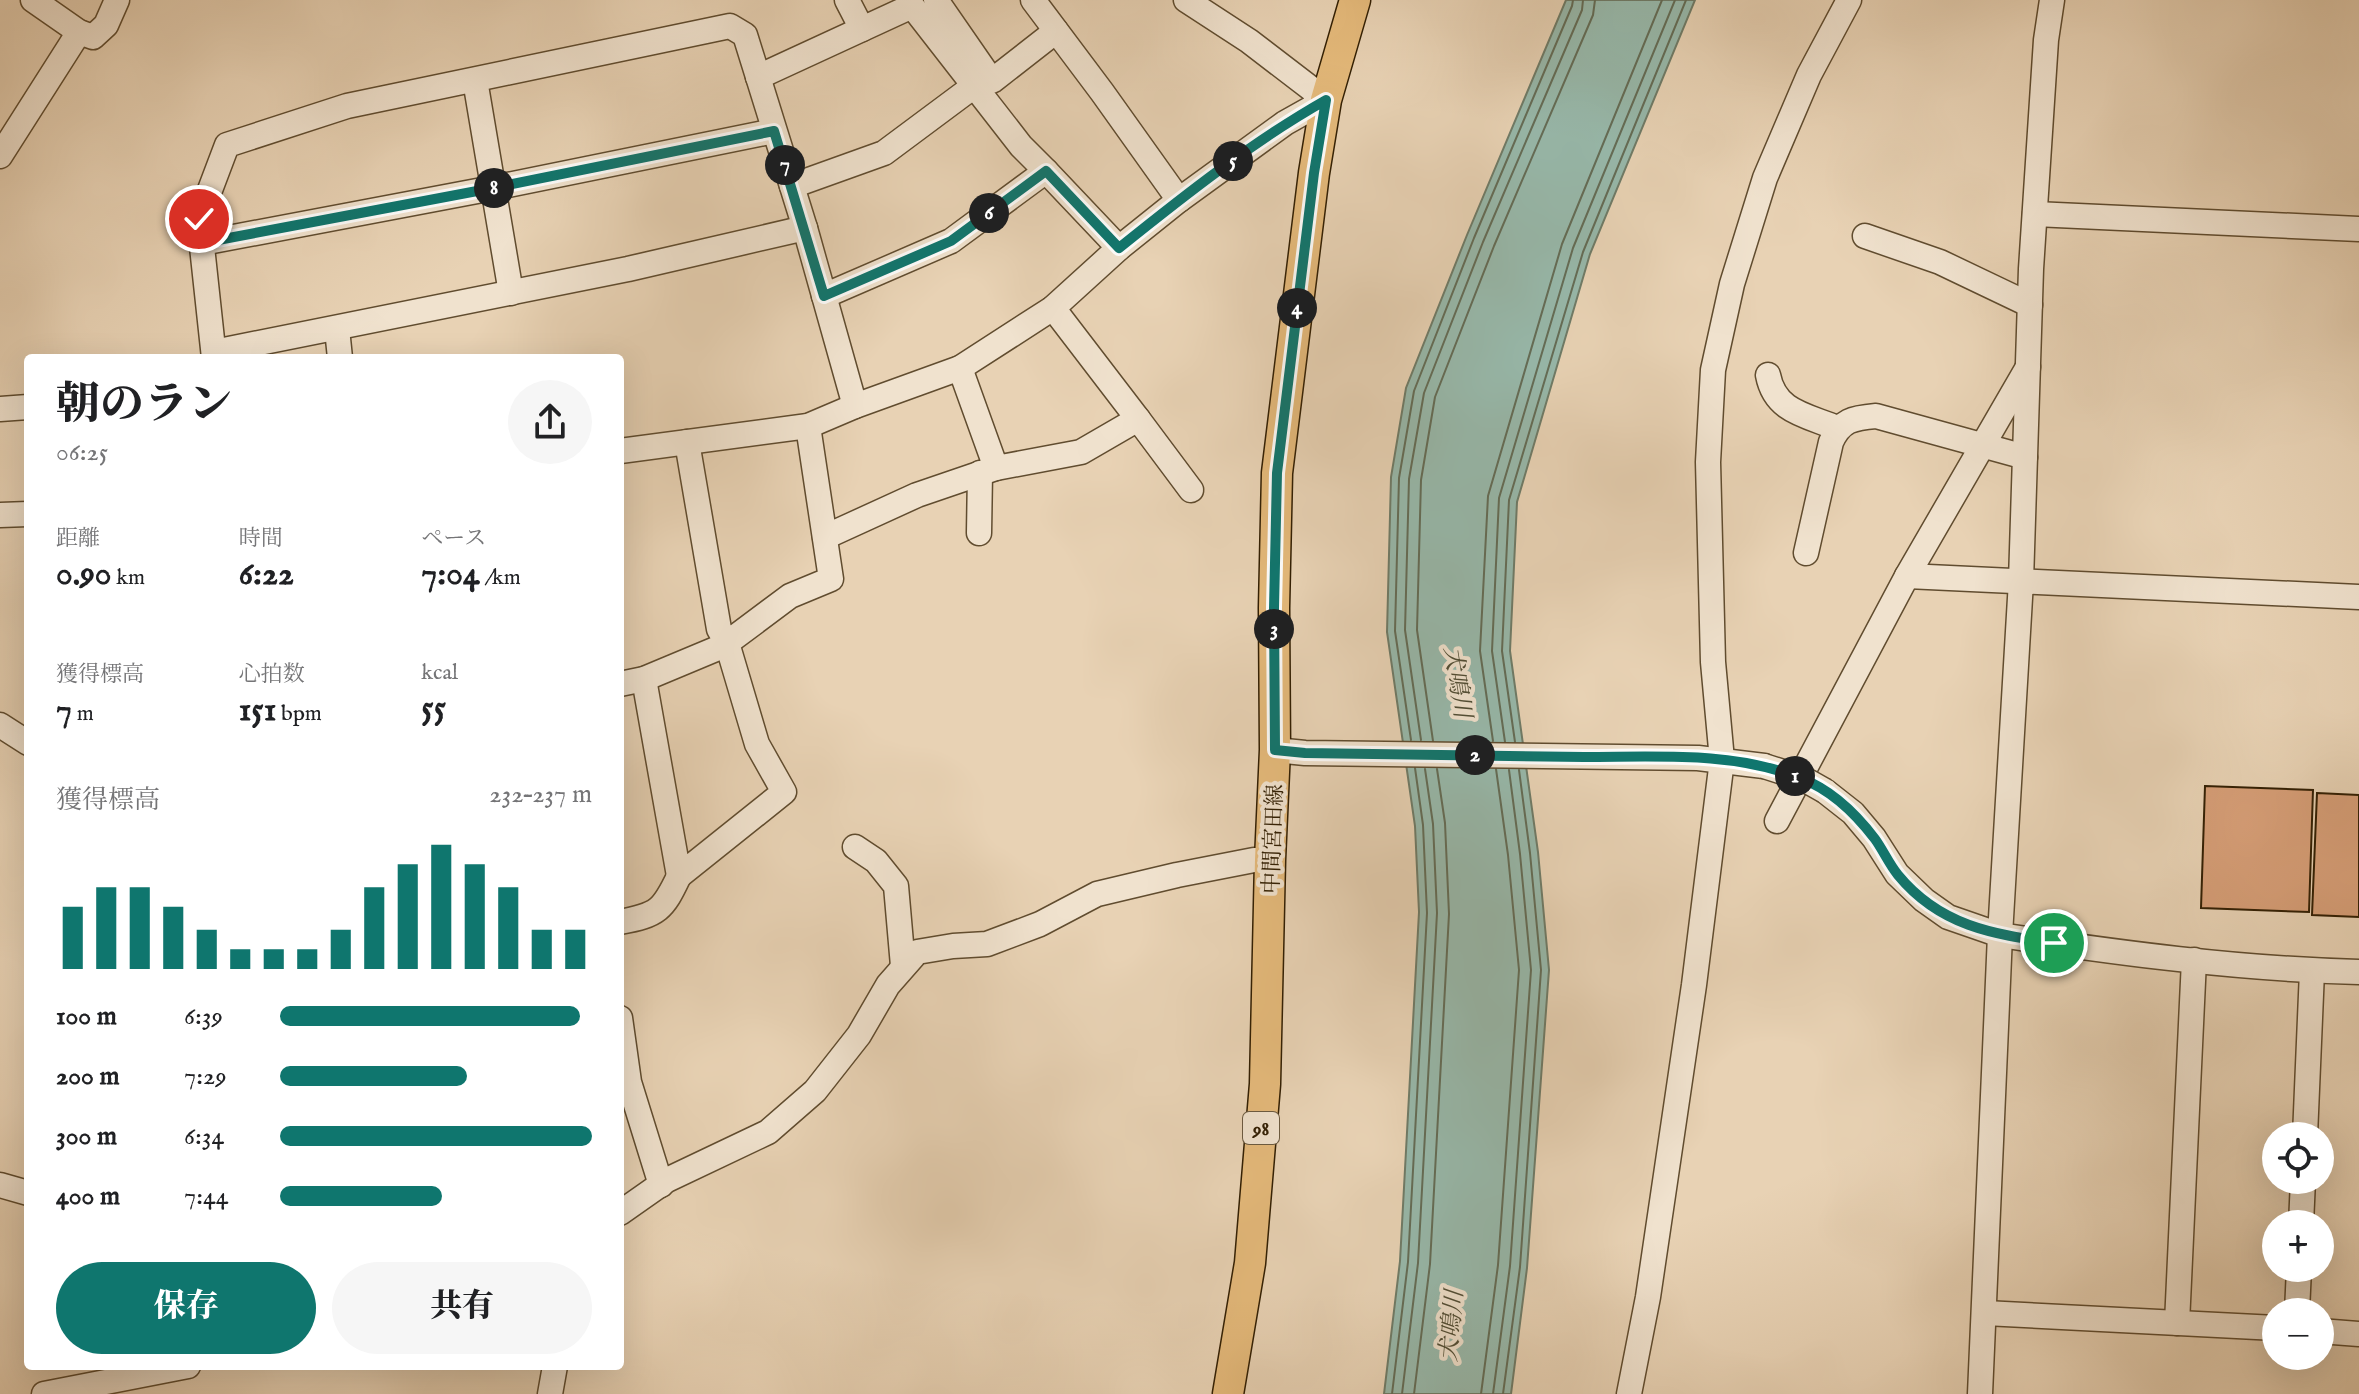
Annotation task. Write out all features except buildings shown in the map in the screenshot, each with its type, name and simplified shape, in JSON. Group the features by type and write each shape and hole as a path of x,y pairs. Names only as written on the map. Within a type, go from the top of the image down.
{"main road":[{"name":"中間宮田線","path":"1228,1394 1250,1263 1265,1084 1275,750 1277,473 1326,100 1355,0"}],"street":[{"path":"33,0 79,32 93,37 106,25 117,0"},
{"path":"847,0 862,29"},
{"path":"936,0 992,81 1056,31"},
{"path":"624,450 808,426 960,368 1053,308 1119,248 1179,200 1285,123 1326,100 1249,41 1186,0"},
{"path":"1629,1394 1648,1297 1694,985 1710,759 1712,647 1708,462 1713,370 1732,284 1765,178 1809,75 1849,0"},
{"path":"1980,1394 2000,935 2021,581 2030,305 2046,40 2052,0"},
{"path":"1038,2 1179,200"},
{"path":"758,77 912,6 1021,146 1119,248"},
{"path":"214,354 199,219 227,145 347,106 730,26 745,35 805,228 855,406"},
{"path":"0,156 79,32"},
{"path":"475,80 511,293"},
{"path":"792,186 884,153 974,86"},
{"path":"202,243 774,131"},
{"path":"824,296 951,241 1046,171"},
{"path":"2035,214 2359,229"},
{"path":"219,354 628,269 805,228"},
{"path":"1865,236 1940,262 2030,305"},
{"path":"1053,308 1191,490"},
{"path":"337,329 340,354"},
{"path":"1777,821 1907,576 2029,365"},
{"path":"960,368 988,471 979,533"},
{"path":"1768,375 1771,391 1783,405 1837,428"},
{"path":"0,409 24,407"},
{"path":"1806,553 1831,442 1837,428 1856,418 1876,416 2025,457"},
{"path":"825,537 917,495 988,471 1081,452 1138,419"},
{"path":"624,683 644,679 727,643 790,596 831,579 808,426"},
{"path":"624,921 645,918 666,904 679,876 784,792 757,744 727,643 719,629 687,442"},
{"path":"0,515 24,514"},
{"path":"1907,576 2359,597"},
{"path":"644,679 679,876"},
{"path":"0,725 24,740"},
{"path":"1275,750 1710,759 1764,766 1802,778 1853,813 1874,838 1897,874 1924,900 1948,917 2000,935 2194,960 2312,971 2359,972"},
{"path":"855,847 876,861 896,886 903,966"},
{"path":"624,1210 661,1185 768,1132 815,1091 859,1035 888,985 917,952 987,944 1040,924 1097,894 1208,869 1270,860"},
{"path":"2177,1323 2194,960"},
{"path":"2306,1122 2312,971"},
{"path":"624,1046 629,1082 661,1185"},
{"path":"0,1185 24,1192"},
{"path":"1985,1313 2262,1327"},
{"path":"2334,1332 2359,1334"},
{"path":"44,1394 167,1370"},
{"path":"550,1394 554,1370"}],"water":[{"name":"犬鳴川","path":"1566,0 1695,0 1590,254 1517,502 1510,651 1538,852 1549,970 1527,1268 1511,1394 1384,1394 1400,1261 1419,912 1415,826 1387,632 1391,477 1406,388"}],"route":[{"path":"199,219 202,243 774,131 824,296 951,241 1046,171 1119,248 1285,123 1326,100 1277,473 1275,750 1305,753 1698,758 1764,766 1802,778 1853,813 1874,838 1897,874 1924,900 1948,917 2000,935 2054,943"}]}
